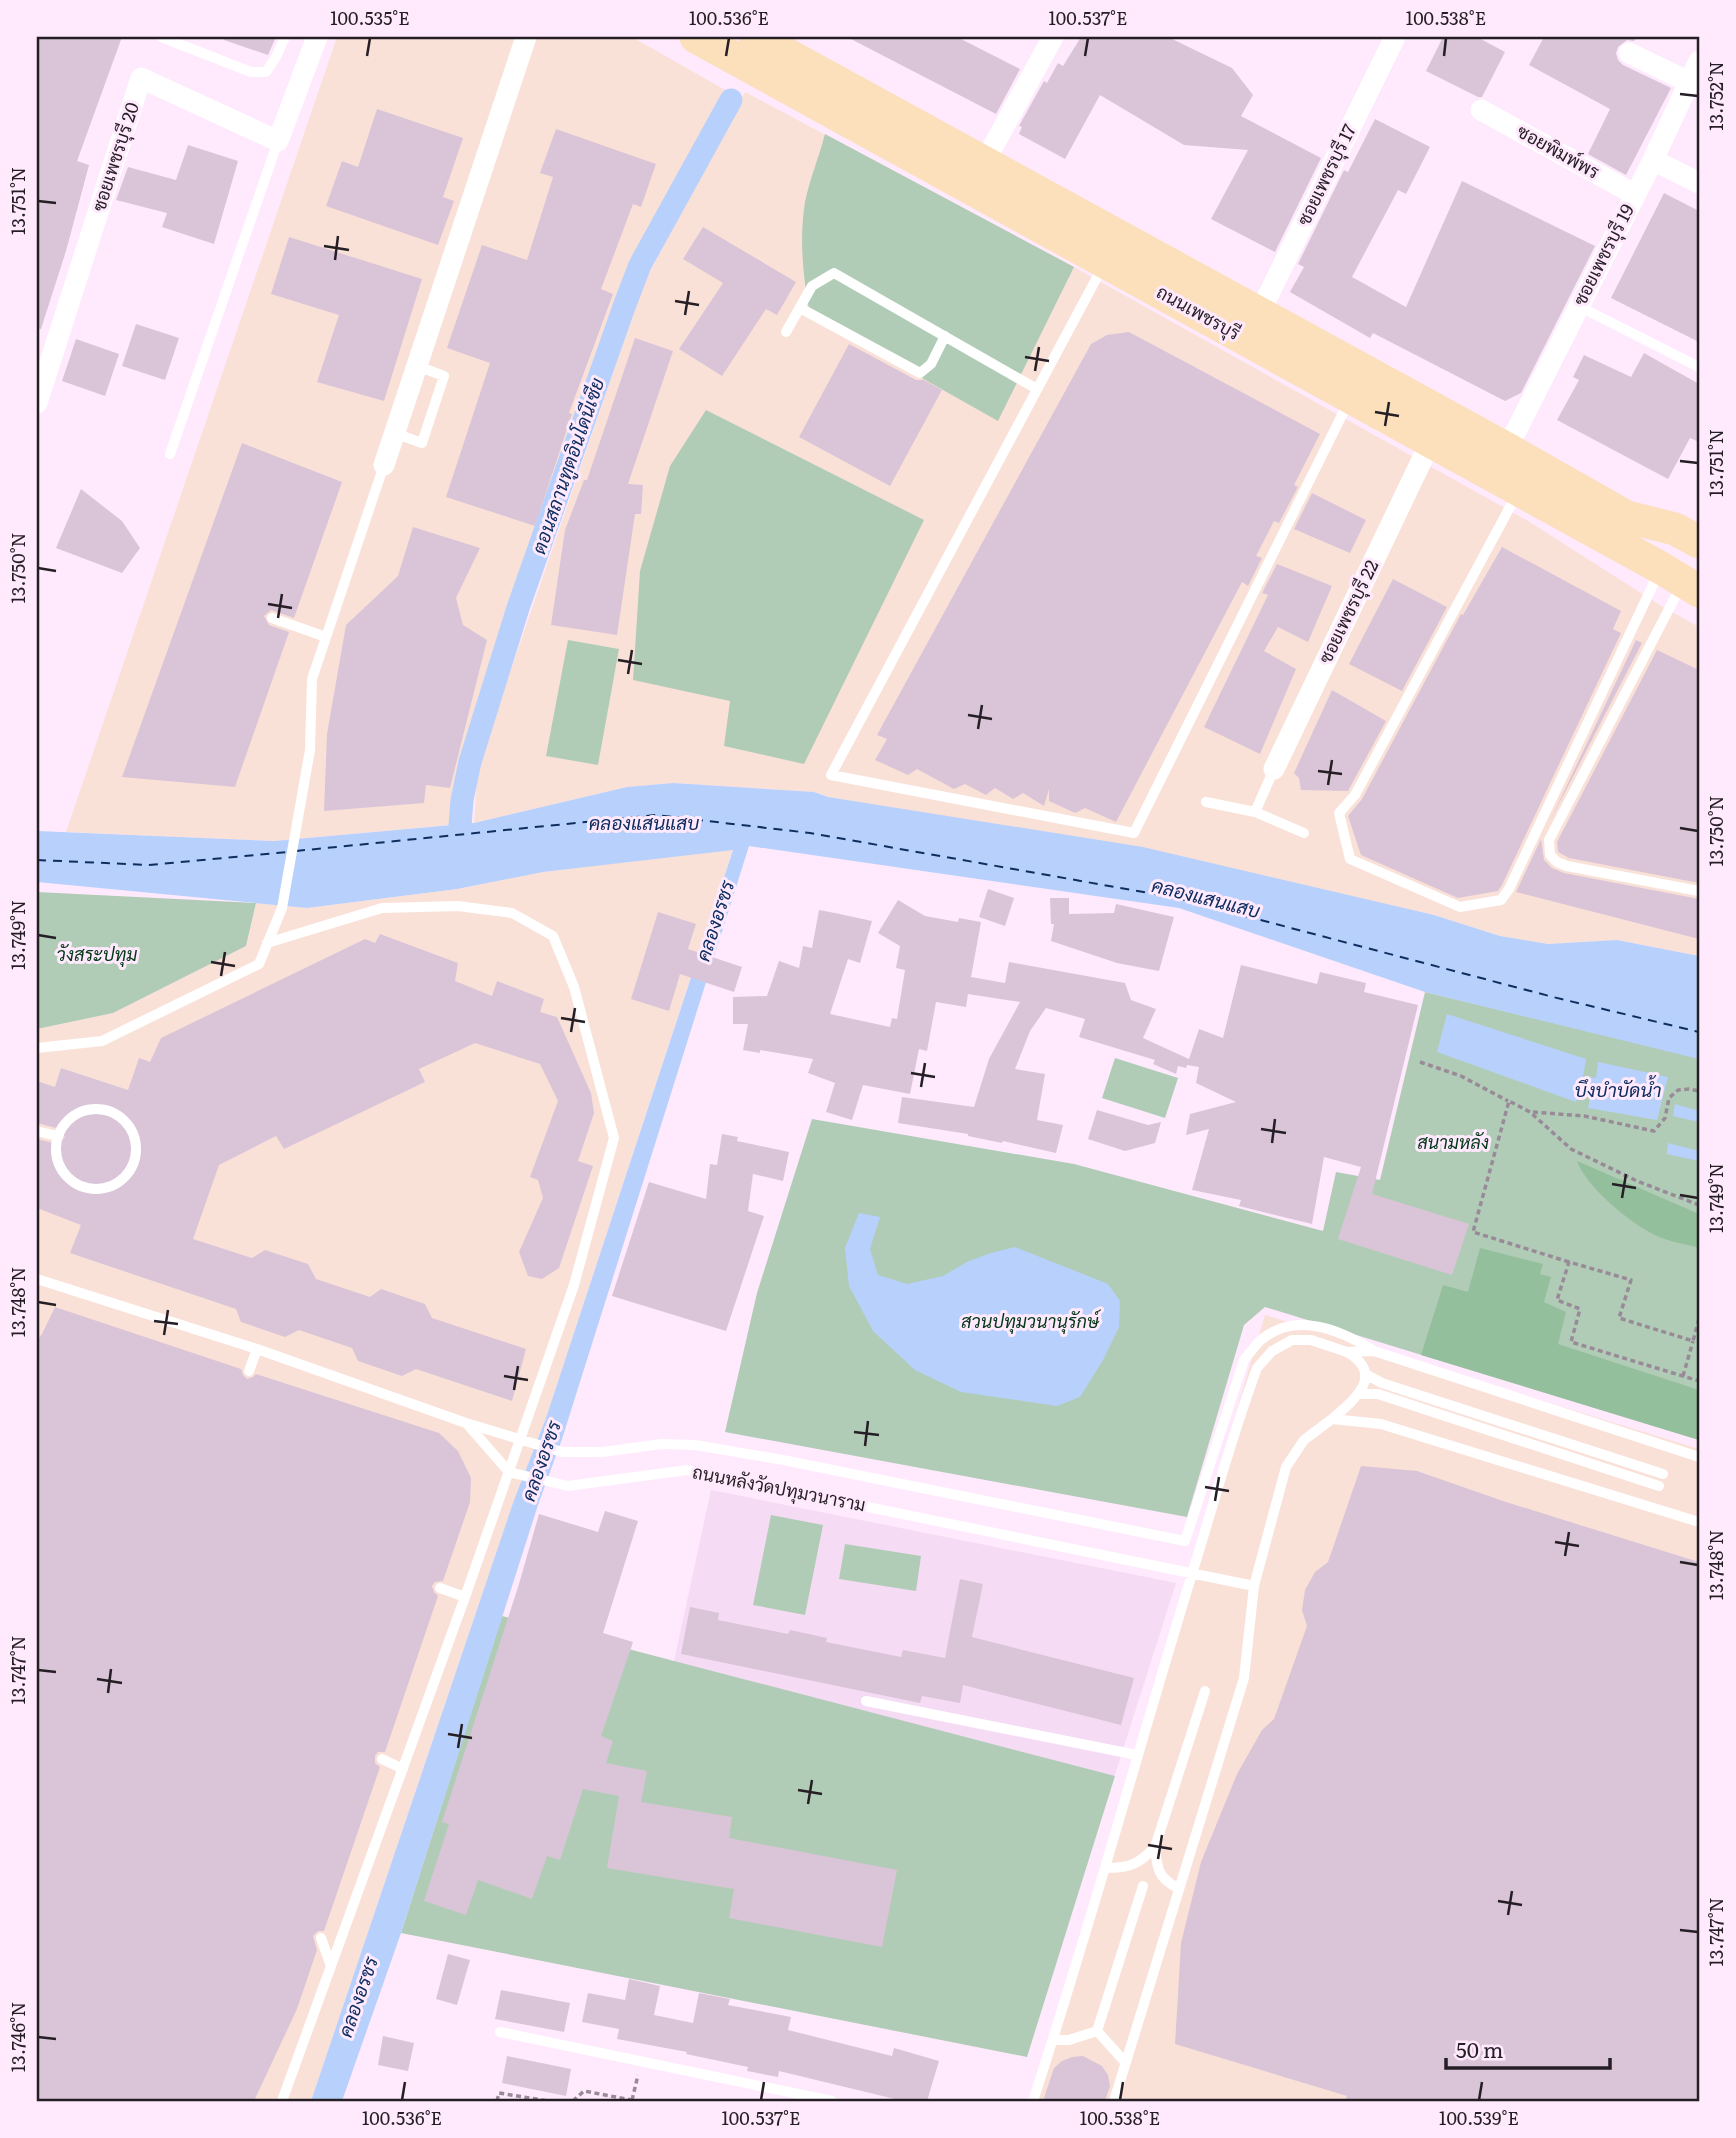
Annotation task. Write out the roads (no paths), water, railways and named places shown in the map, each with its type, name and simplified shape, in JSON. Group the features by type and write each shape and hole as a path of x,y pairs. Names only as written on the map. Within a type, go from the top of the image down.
{"main road":[{"name":"ถนนเพชรบุรี","path":"696,37 1351,397 1428,448 1520,490 1681,580"},
{"name":"ถนนเพชรบุรี","path":"755,37 790,50 984,163 1627,517 1675,529 1699,542"}],"street":[{"path":"278,141 317,37"},
{"path":"384,465 526,37"},
{"path":"984,163 1053,37"},
{"name":"ซอยเพชรบุรี 17","path":"1259,314 1395,37"},
{"path":"1629,53 1689,82"},
{"name":"ซอยเพชรบุรี 19","path":"1507,449 1653,160 1699,61"},
{"name":"ซอยเพชรบุรี 20","path":"37,403 141,78 278,141"},
{"name":"ซอยพิมพ์พร","path":"1481,110 1634,194"},
{"path":"1653,160 1699,183"},
{"name":"ซอยเพชรบุรี 22","path":"1274,769 1428,448"}],"lane":[{"path":"161,37 251,72 266,72 285,37"},
{"path":"170,454 278,141"},
{"path":"1105,262 831,775 1134,833 1351,397"},
{"path":"786,332 812,286 834,273 1037,389"},
{"path":"1578,306 1699,367"},
{"path":"800,308 920,373 932,364 944,336"},
{"path":"394,433 422,443 444,376 417,366"},
{"path":"37,1048 102,1041 259,964 282,908 310,750 312,680 384,465"},
{"path":"1520,490 1355,794 1339,813 1350,859 1460,907 1501,900 1681,580"},
{"path":"1681,580 1549,840 1550,855 1567,866 1699,891"},
{"path":"272,618 326,637"},
{"path":"1255,812 1274,769"},
{"path":"1206,802 1255,812 1304,833"},
{"path":"267,943 382,908 458,906 512,913 553,936 574,987 614,1138 574,1285 465,1597 282,2101"},
{"path":"99,1108 112,1112 124,1119 132,1130 136,1143 132,1169 112,1186 86,1188 74,1183 57,1163 57,1136 63,1124 86,1109 99,1108"},
{"path":"37,1131 57,1136"},
{"name":"ถนนหลังวัดปทุมวนาราม","path":"37,1279 257,1349 466,1423 562,1452 603,1452 661,1444 707,1447 1185,1541 1244,1360 1262,1339 1288,1325 1313,1325 1352,1337 1374,1351"},
{"path":"1033,2101 1257,1368 1272,1351 1292,1340 1311,1340 1358,1359 1365,1374 1361,1394 1304,1440 1286,1467 1254,1586 1244,1678 1114,2101"},
{"path":"249,1371 257,1349"},
{"path":"1346,1352 1374,1351 1699,1457"},
{"path":"1365,1374 1382,1383 1663,1474"},
{"path":"1361,1394 1378,1394 1659,1486"},
{"path":"1332,1419 1381,1424 1699,1522"},
{"path":"466,1423 509,1472"},
{"name":"ถนนหลังวัดปทุมวนาราม","path":"509,1472 568,1486 687,1471 1254,1586"},
{"path":"440,1588 465,1597"},
{"path":"1178,1888 1165,1881 1157,1868 1155,1847 1205,1691"},
{"path":"866,1701 1137,1755"},
{"path":"382,1759 403,1769"},
{"path":"1106,1868 1125,1868 1143,1860 1155,1847"},
{"path":"1097,2031 1143,1886"},
{"path":"321,1938 331,1966"},
{"path":"1097,2031 1125,2062"},
{"path":"1053,2040 1069,2040 1097,2031"},
{"path":"500,2032 832,2101"}],"water":[{"path":"673,783 814,792 828,797 1143,847 1434,915 1500,936 1548,944 1617,940 1699,956 1699,1059 1425,992 1179,908 749,846 562,1439 538,1505 401,1933 342,2101 311,2101 514,1500 546,1418 733,850 543,872 457,889 307,908 37,882 37,831 274,841 474,823 627,787"},
{"name":"บึงบำบัดน้ำ","path":"1447,1014 1586,1059 1583,1076 1596,1078 1598,1062 1668,1077 1657,1120 1588,1108 1593,1084 1581,1082 1576,1102 1437,1052"},
{"name":"บึงบำบัดน้ำ","path":"1675,1104 1699,1111 1699,1122 1673,1116"},
{"name":"บึงบำบัดน้ำ","path":"1668,1143 1699,1151 1699,1161 1667,1154"},
{"path":"859,1213 880,1217 870,1249 878,1275 907,1284 943,1276 967,1262 1015,1247 1108,1284 1120,1301 1119,1327 1080,1397 1057,1406 961,1392 915,1370 873,1331 849,1286 845,1248"}],"waterway":[{"name":"ตอนสถานทูตอินโดนีเซีย","path":"458,852 462,800 470,762 518,608 625,304 640,265 731,100"}],"water label":[{"name":"คลองแสนแสบ","path":"644,823"},
{"name":"คลองแสนแสบ","path":"1206,898"},
{"name":"คลองอรชร","path":"715,921"},
{"name":"คลองอรชร","path":"541,1461"},
{"name":"คลองอรชร","path":"358,1997"}],"park label":[{"name":"วังสระปทุม","path":"97,955"},
{"name":"สนามหลัง","path":"1453,1143"},
{"name":"สวนปทุมวนานุรักษ์","path":"1030,1322"}]}
